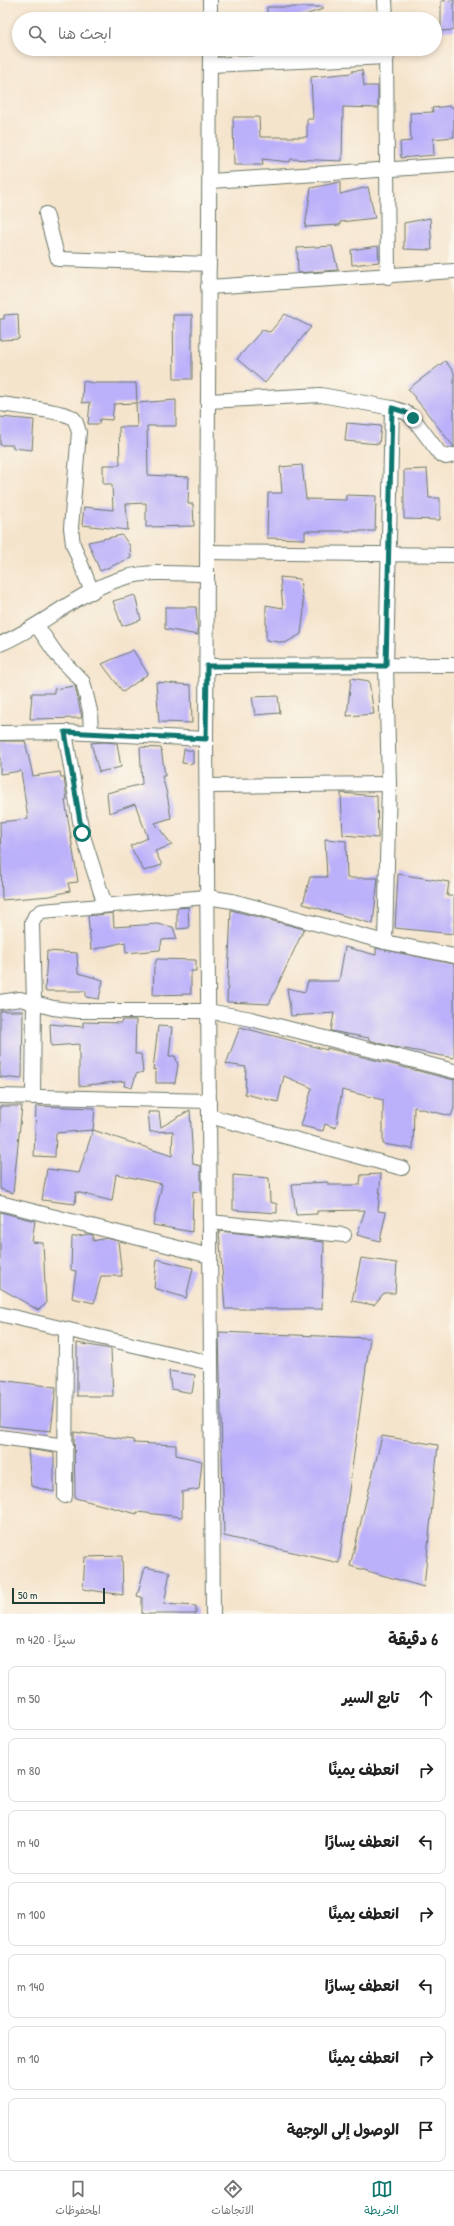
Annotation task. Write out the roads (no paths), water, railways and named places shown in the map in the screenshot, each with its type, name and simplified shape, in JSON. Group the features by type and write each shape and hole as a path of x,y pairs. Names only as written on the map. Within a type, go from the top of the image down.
{"street":[{"path":"210,0 210,12"},
{"path":"385,0 386,12"},
{"path":"210,56 206,739 213,1614"},
{"path":"210,65 342,56"},
{"path":"386,56 388,277"},
{"path":"210,181 388,170 454,164"},
{"path":"46,214 58,259 209,264"},
{"path":"208,287 454,272"},
{"path":"208,401 321,395 392,408 405,412 413,418 440,454 446,457 454,454"},
{"path":"0,404 62,414 72,418 76,423 78,432 72,534 73,544 92,592"},
{"path":"385,942 389,784 386,666 390,555 392,408"},
{"path":"207,552 454,555"},
{"path":"0,644 37,626 92,592 128,576 207,574"},
{"path":"37,626 57,654 83,682 90,712 91,734"},
{"path":"207,666 454,665"},
{"path":"0,733 65,732 206,739"},
{"path":"65,732 82,833 105,905"},
{"path":"207,786 389,784"},
{"path":"33,1097 34,1003 32,923 35,916 42,911 54,908 208,897 385,942 454,956"},
{"path":"0,1002 20,999 52,1008 78,1011 208,1011 251,1019 454,1071"},
{"path":"0,1096 209,1101"},
{"path":"209,1116 402,1168"},
{"path":"0,1203 210,1256"},
{"path":"210,1222 344,1235"},
{"path":"0,1314 211,1363"},
{"path":"65,1496 66,1329"},
{"path":"0,1437 66,1446"}]}
